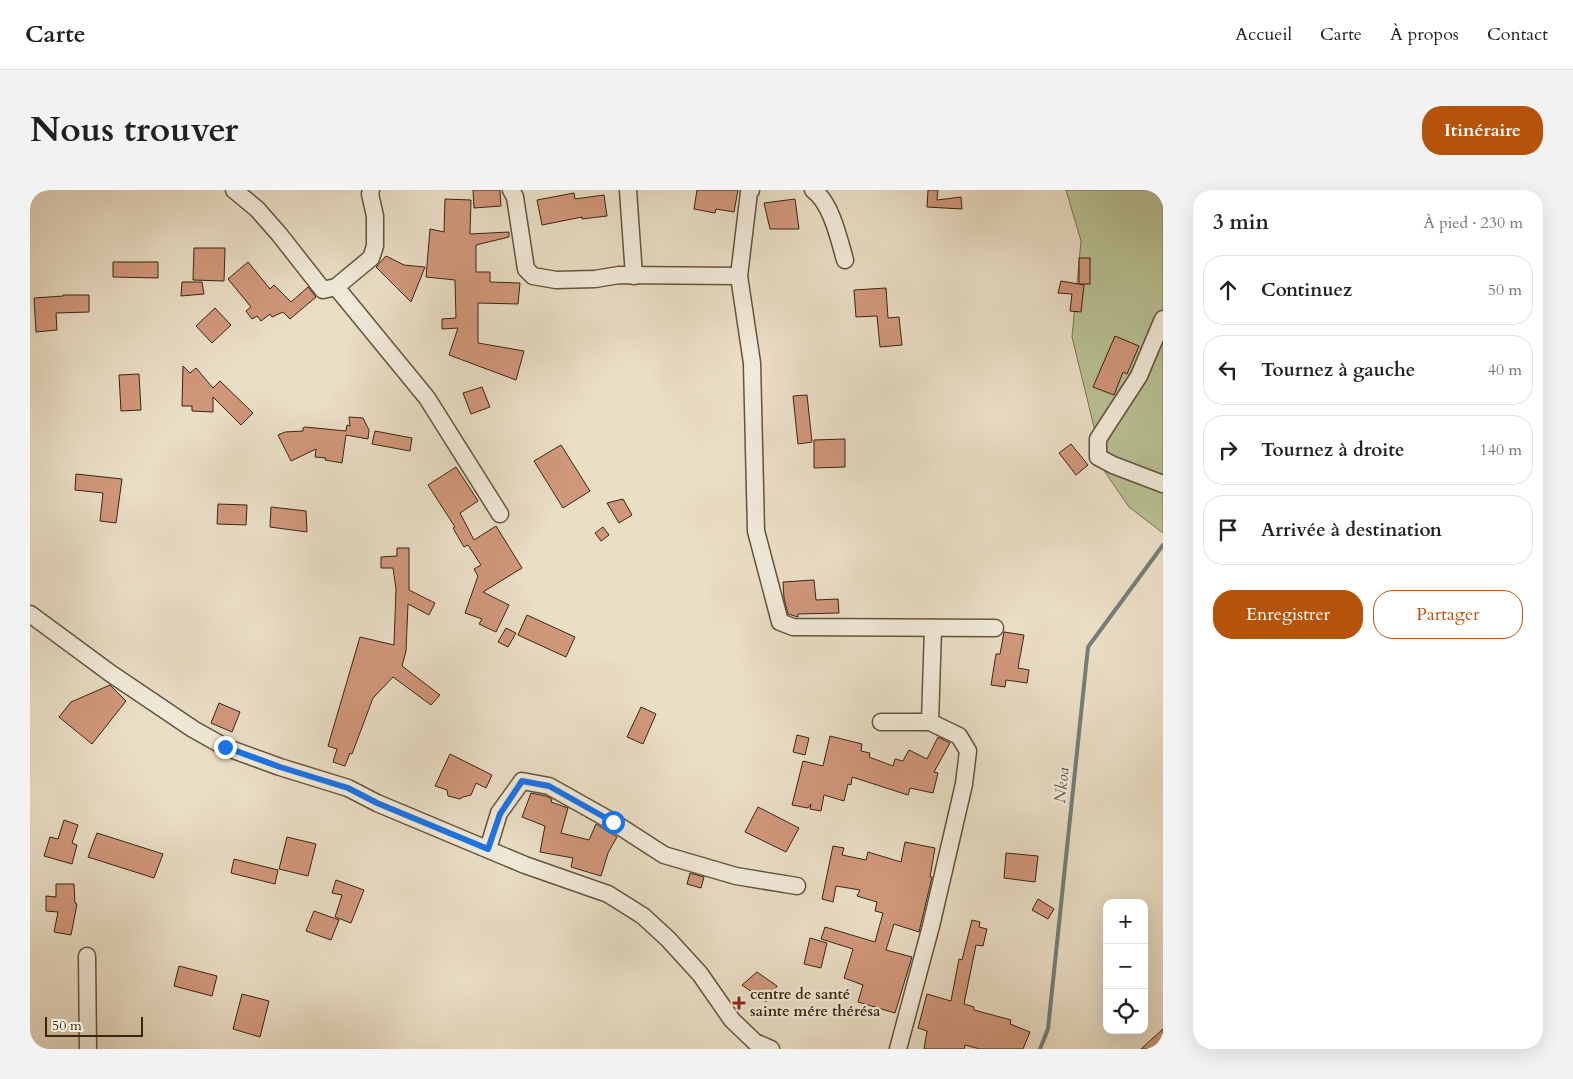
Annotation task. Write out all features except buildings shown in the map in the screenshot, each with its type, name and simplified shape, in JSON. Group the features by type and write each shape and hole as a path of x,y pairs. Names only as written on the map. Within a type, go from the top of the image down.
{"street":[{"path":"234,190 257,209 323,290 336,287 371,258 375,246 375,216 370,194 371,190"},
{"path":"511,190 515,197 526,269 533,276 556,280 595,279 619,275 739,276"},
{"path":"628,190 634,276"},
{"path":"751,190 749,192 739,276 752,363 756,531 780,622 793,627 995,628"},
{"path":"813,190 822,196 838,234 845,260"},
{"path":"336,287 426,398 500,514"},
{"path":"1163,319 1139,376 1098,439 1098,458 1163,484"},
{"path":"30,614 110,673 193,729 225,747 280,767 348,788 377,803 525,865 608,894 643,916 668,939 700,974 732,1020 755,1042 771,1049"},
{"path":"930,722 933,628"},
{"path":"881,722 930,722 958,736 968,750 964,784 933,917 898,1049"},
{"path":"488,849 500,814 522,781 549,786 613,822 664,855 736,876 797,886"},
{"path":"88,956 88,1049"}],"green space":[{"path":"1066,190 1163,190 1163,533 1129,507 1105,472 1072,337 1081,241"}],"waterway":[{"name":"Nkoa","path":"1040,1049 1048,1029 1088,647 1163,545"}],"place":[{"name":"centre de santé sainte mére thérésa","path":"739,1003"}],"route":[{"path":"225,747 280,767 348,788 377,803 488,849 500,814 522,781 549,786 613,822"}]}
